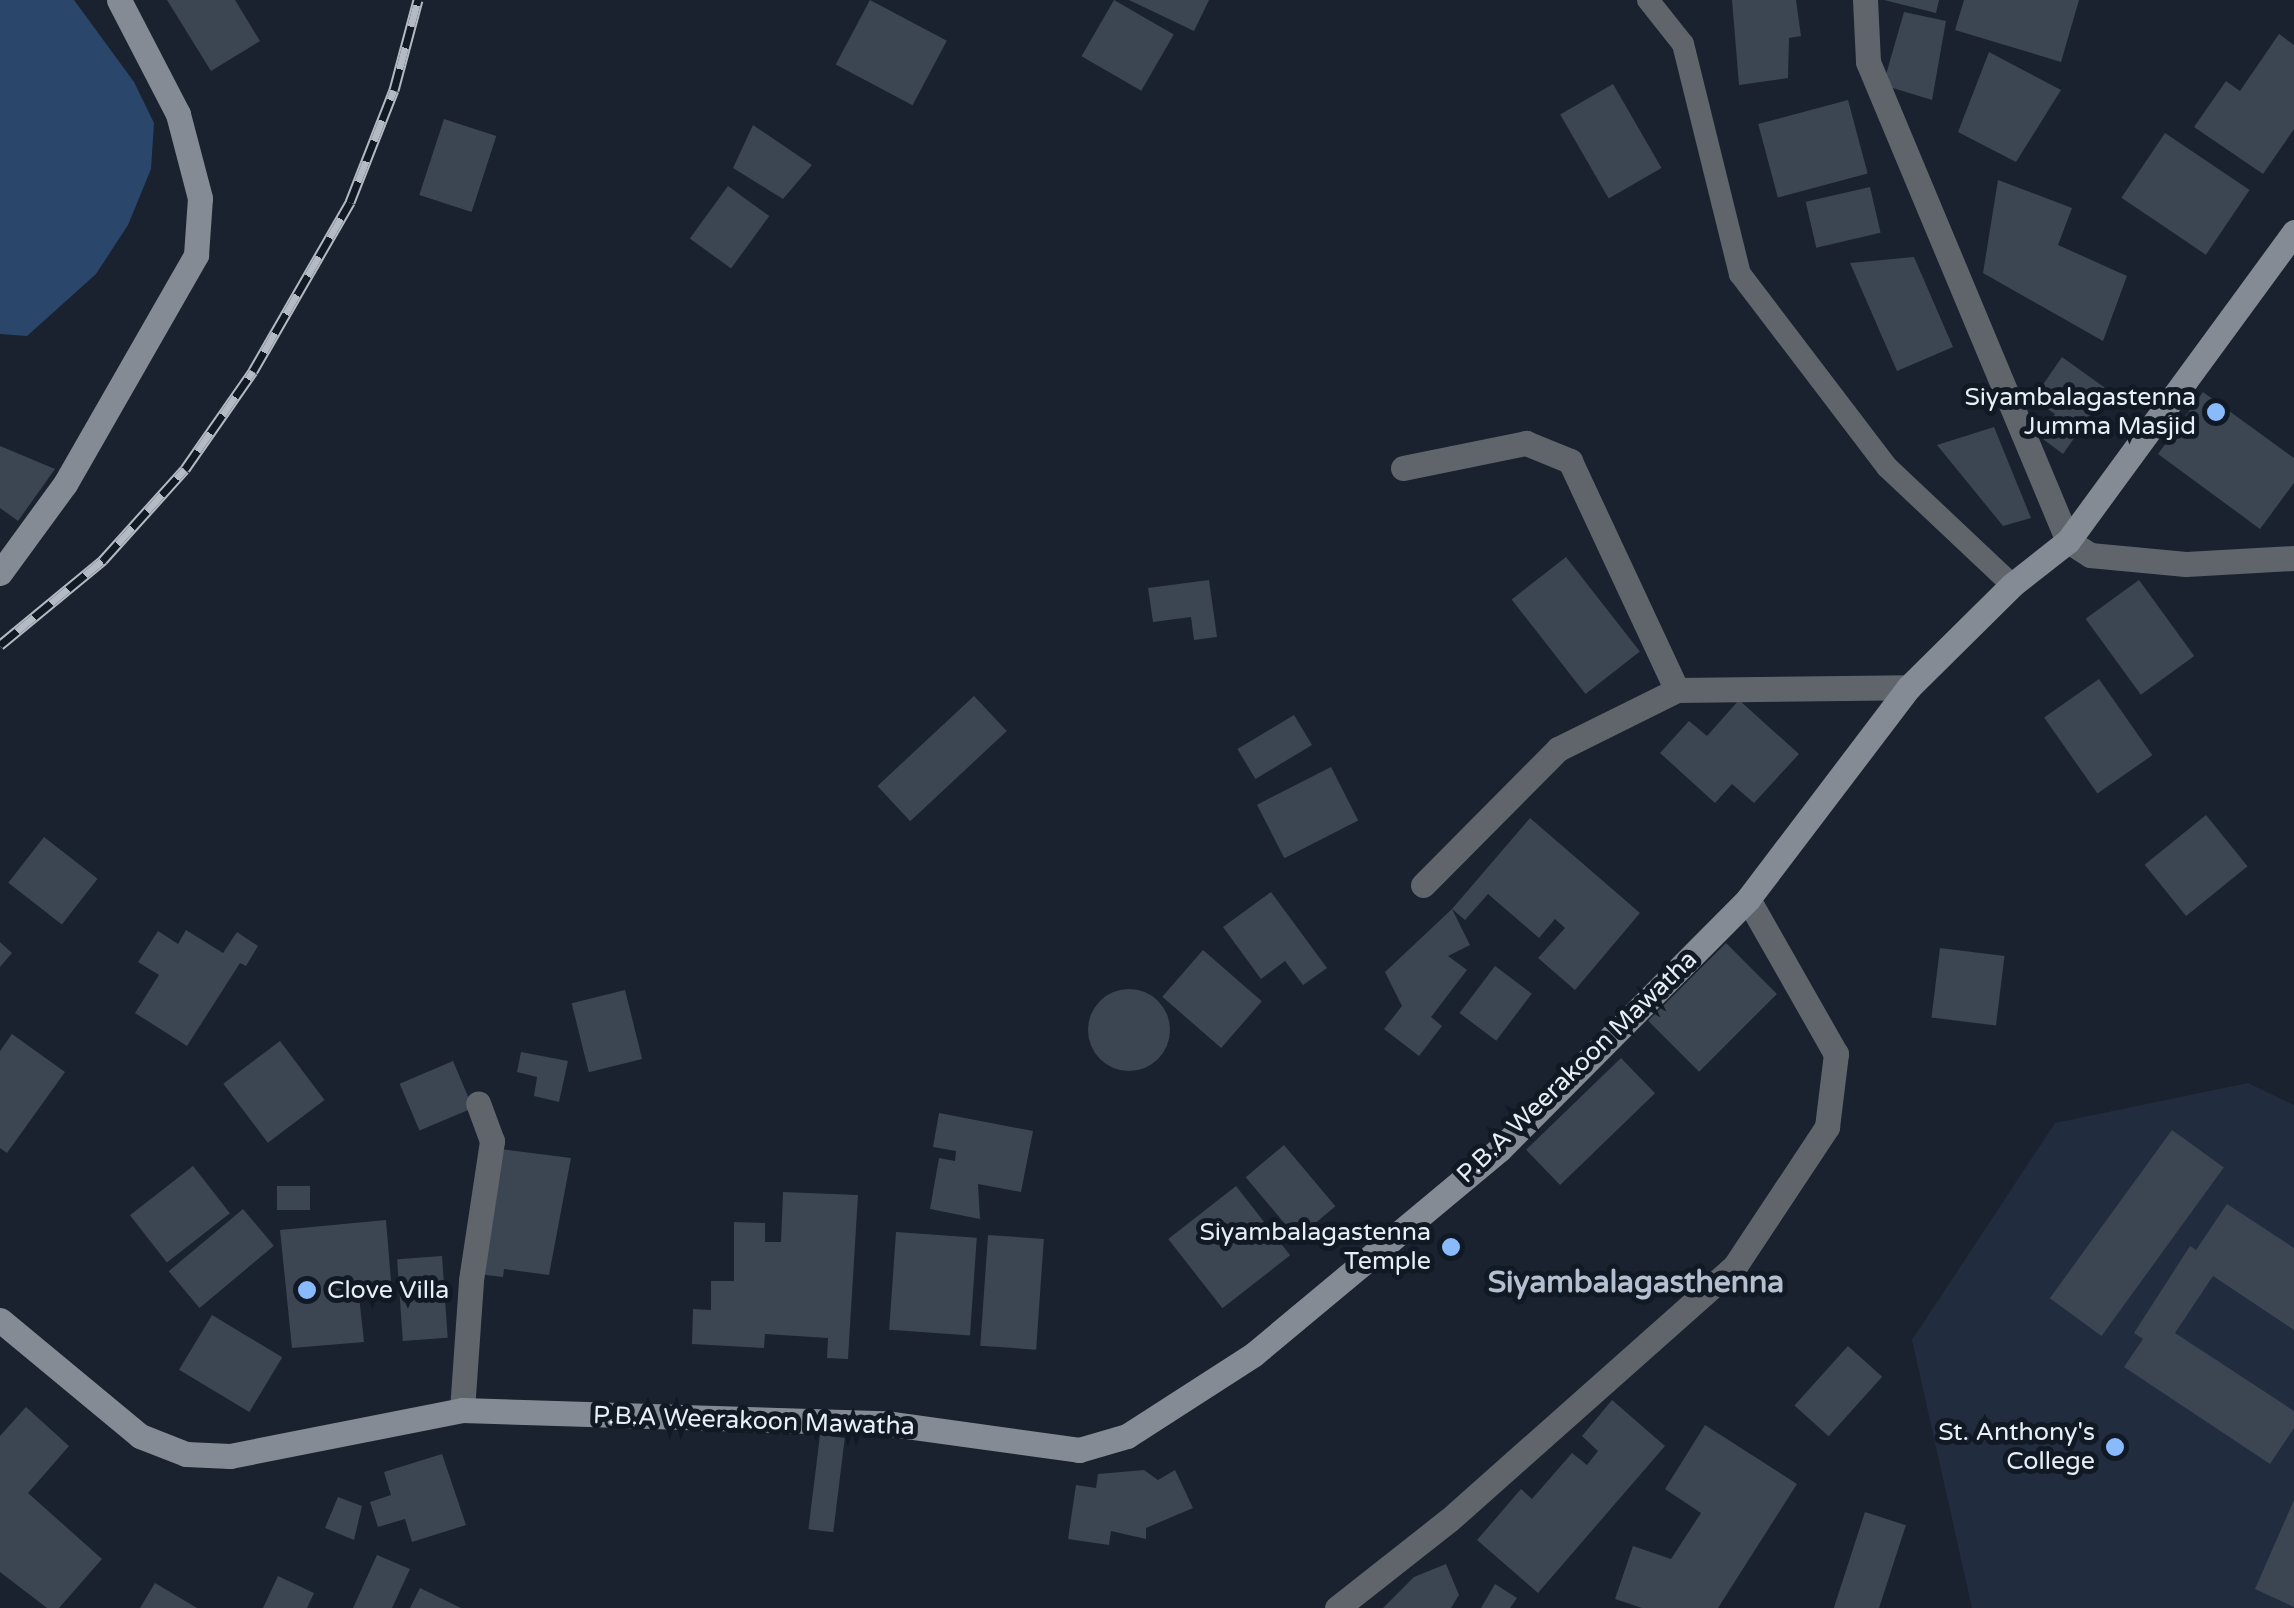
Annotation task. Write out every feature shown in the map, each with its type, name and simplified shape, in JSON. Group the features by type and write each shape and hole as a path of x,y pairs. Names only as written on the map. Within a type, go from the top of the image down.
{"street":[{"path":"0,573 65,484 196,256 200,198 178,114 119,0"},
{"path":"1865,0 1868,62 2068,541 2090,555 2186,564 2294,558"},
{"name":"P.B.A Weerakoon Mawatha","path":"0,1320 140,1436 186,1454 230,1456 462,1410 885,1423 1079,1450 1127,1436 1254,1354 1500,1148 1748,899 1910,688 2012,585 2068,541 2294,232"},
{"path":"1403,468 1526,443 1570,461 1678,690"},
{"path":"1423,884 1558,749 1678,690 1910,688"},
{"path":"1337,1608 1449,1520 1735,1266 1827,1128 1836,1054 1748,899"},
{"path":"462,1410 471,1280 492,1141 478,1103"}],"lane":[{"path":"1648,0 1684,44 1740,274 1887,467 2012,585"}],"shaded area":[{"path":"0,0 74,0 134,82 154,123 151,169 128,225 96,274 27,336 0,334"},
{"name":"St. Anthony's College","path":"2248,1083 2294,1105 2294,1608 1972,1608 1912,1340 2055,1123"}],"building":[{"path":"167,0 235,0 260,41 211,71"},
{"path":"870,0 947,41 913,105 836,64"},
{"path":"1114,0 1174,34 1141,91 1082,56"},
{"path":"1129,0 1209,0 1194,31"},
{"path":"1732,0 1796,0 1801,36 1789,38 1788,78 1739,85"},
{"path":"1884,0 1939,0 1936,13"},
{"path":"1964,0 2079,0 2061,62 1955,30"},
{"path":"1904,12 1946,21 1932,100 1883,85"},
{"path":"2279,34 2294,45 2294,129 2263,174 2194,127 2226,81 2240,91"},
{"path":"1989,52 2061,90 2016,162 1958,132"},
{"path":"1613,84 1662,168 1609,199 1560,114"},
{"path":"1848,100 1868,173 1778,197 1758,124"},
{"path":"444,119 496,136 472,212 419,195"},
{"path":"753,125 812,165 783,199 733,168"},
{"path":"2165,133 2250,190 2206,255 2121,198"},
{"path":"1998,180 2072,208 2058,245 2127,276 2103,341 1983,273"},
{"path":"728,186 769,216 731,269 690,239"},
{"path":"1870,187 1881,233 1816,248 1806,202"},
{"path":"1914,257 1953,347 1897,371 1850,263"},
{"path":"2062,357 2108,390 2063,454 2039,436 2055,414 2033,399"},
{"path":"2203,392 2294,458 2294,483 2260,529 2158,454"},
{"path":"1994,427 2031,518 2003,526 1937,445"},
{"path":"0,446 55,469 18,521 0,508"},
{"path":"1566,557 1640,652 1586,694 1512,599"},
{"path":"1209,580 1217,637 1194,640 1191,617 1153,622 1148,588"},
{"path":"2139,580 2194,656 2141,695 2086,619"},
{"path":"2099,679 2152,755 2097,794 2044,717"},
{"path":"974,696 1007,731 910,821 877,786"},
{"path":"1739,700 1799,754 1754,803 1732,784 1715,803 1660,753 1689,721 1707,736"},
{"path":"1294,715 1312,745 1255,779 1237,749"},
{"path":"1331,767 1358,820 1284,858 1257,805"},
{"path":"2206,815 2248,866 2186,916 2145,865"},
{"path":"1530,818 1640,913 1575,990 1538,958 1565,928 1555,919 1539,938 1488,894 1465,920 1452,909"},
{"path":"44,837 98,879 62,925 8,883"},
{"path":"1271,892 1327,968 1303,985 1285,961 1261,979 1223,927"},
{"path":"1452,909 1470,945 1448,956 1467,970 1431,1017 1442,1026 1419,1056 1384,1029 1402,1006 1385,972"},
{"path":"186,930 223,953 237,932 258,946 246,966 240,963 187,1046 135,1013 159,975 138,962 158,931 178,944"},
{"path":"0,942 12,953 0,967"},
{"path":"1726,943 1777,994 1699,1072 1648,1021"},
{"path":"1940,948 2005,956 1996,1025 1931,1017"},
{"path":"1203,950 1262,1001 1221,1048 1162,997"},
{"path":"1495,966 1532,994 1496,1041 1459,1013"},
{"path":"1129,989 1145,992 1158,1001 1167,1014 1167,1046 1158,1059 1145,1068 1129,1071 1113,1068 1100,1059 1091,1046 1088,1030 1091,1014 1100,1001 1113,992"},
{"path":"625,990 642,1059 589,1072 572,1003"},
{"path":"12,1034 65,1072 7,1153 0,1148 0,1051"},
{"path":"280,1041 325,1100 268,1143 223,1084"},
{"path":"521,1052 568,1061 559,1102 534,1096 537,1077 517,1072"},
{"path":"1621,1058 1655,1093 1560,1185 1526,1150"},
{"path":"453,1061 473,1108 420,1131 400,1084"},
{"path":"939,1113 1033,1131 1021,1192 978,1184 980,1219 930,1209 939,1158 955,1161 956,1151 933,1147"},
{"path":"2172,1130 2224,1168 2102,1336 2050,1298"},
{"path":"1284,1145 1335,1206 1297,1238 1246,1177"},
{"path":"493,1148 571,1158 549,1275 504,1269 503,1277 478,1274"},
{"path":"193,1166 230,1213 167,1263 130,1215"},
{"path":"277,1186 310,1186 310,1210 277,1210"},
{"path":"1236,1186 1290,1255 1222,1308 1168,1239"},
{"path":"783,1192 858,1195 848,1359 827,1358 828,1338 765,1334 764,1348 692,1344 693,1309 711,1310 711,1281 734,1281 734,1222 765,1223 765,1242 781,1242"},
{"path":"2227,1204 2294,1248 2294,1330 2213,1276 2175,1333 2294,1411 2294,1428 2270,1464 2124,1367 2143,1339 2134,1333 2190,1246 2196,1250"},
{"path":"243,1209 274,1246 200,1308 169,1271"},
{"path":"386,1220 392,1293 359,1296 364,1342 292,1348 280,1230"},
{"path":"896,1232 977,1238 970,1335 889,1330"},
{"path":"988,1235 1044,1239 1036,1350 980,1346"},
{"path":"442,1256 448,1338 403,1341 397,1259"},
{"path":"212,1315 282,1357 249,1412 179,1370"},
{"path":"1848,1346 1882,1377 1829,1436 1794,1405"},
{"path":"1612,1400 1665,1446 1538,1593 1477,1540 1521,1489 1532,1499 1572,1453 1587,1465 1598,1451 1582,1436"},
{"path":"26,1407 69,1446 28,1493 102,1559 59,1608 47,1608 0,1572 0,1436"},
{"path":"1705,1425 1797,1484 1718,1608 1642,1608 1615,1599 1633,1546 1671,1559 1701,1513 1665,1489"},
{"path":"820,1435 845,1438 833,1532 808,1529"},
{"path":"442,1454 466,1525 412,1542 405,1519 378,1527 370,1502 391,1495 384,1472"},
{"path":"1144,1470 1158,1480 1175,1470 1193,1508 1146,1528 1146,1539 1111,1531 1109,1545 1068,1539 1076,1485 1096,1488 1098,1474"},
{"path":"338,1497 362,1506 354,1540 325,1528"},
{"path":"2294,1500 2294,1607 2255,1589"},
{"path":"1865,1512 1906,1525 1879,1608 1834,1608"},
{"path":"377,1555 410,1569 392,1608 353,1608"},
{"path":"1446,1564 1459,1595 1451,1608 1383,1608 1414,1577"},
{"path":"278,1576 314,1593 307,1608 263,1608"},
{"path":"155,1583 197,1608 140,1608"},
{"path":"1495,1584 1517,1598 1510,1608 1481,1608"},
{"path":"420,1588 461,1608 410,1608"}],"railway":[{"path":"0,645 103,560 185,469 253,371 350,202 394,90 418,0"}],"place":[{"name":"Siyambalagastenna Jumma Masjid","path":"2216,412"},
{"name":"Siyambalagastenna Temple","path":"1451,1247"},
{"name":"Clove Villa","path":"307,1290"},
{"name":"St. Anthony's College","path":"2115,1447"}],"district":[{"name":"Siyambalagasthenna","path":"1636,1283"}]}
